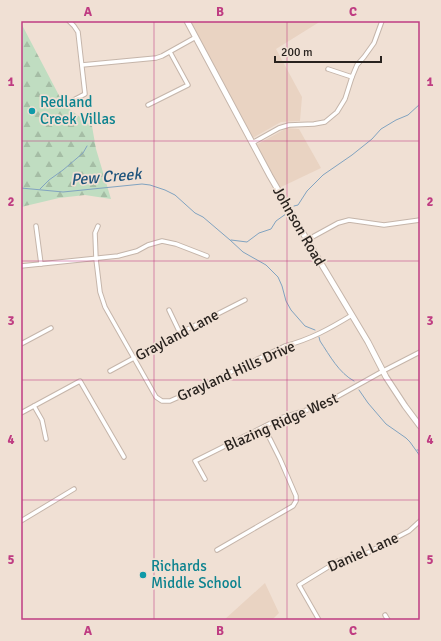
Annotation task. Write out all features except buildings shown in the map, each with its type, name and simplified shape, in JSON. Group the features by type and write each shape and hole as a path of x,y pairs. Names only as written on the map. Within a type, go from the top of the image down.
{"street":[{"path":"68,103 85,94 78,32 69,21"},
{"name":"Johnson Road","path":"187,21 252,143 307,240 368,342 394,390 419,422"},
{"path":"252,143 266,134 289,125 325,122 337,112 345,99 357,65 374,43 382,21"},
{"path":"82,65 156,58 196,37"},
{"path":"148,105 188,85 170,52"},
{"path":"328,69 352,77"},
{"path":"307,240 349,220 384,225 420,220"},
{"path":"36,226 41,264"},
{"name":"Grayland Hills Drive","path":"98,226 95,233 96,259 102,300 156,397 162,401 170,401 285,346 302,342 325,331 352,315"},
{"path":"21,266 118,256 137,251 148,245 162,241 176,244 207,256"},
{"name":"Grayland Lane","path":"110,371 245,300"},
{"path":"170,310 180,333"},
{"path":"21,344 51,328"},
{"name":"Blazing Ridge West","path":"205,478 196,461 285,416 324,404 420,352"},
{"path":"21,413 80,381 124,457"},
{"path":"34,406 42,420 46,439"},
{"path":"217,550 293,506 296,502 296,496 264,427"},
{"path":"22,520 74,489"},
{"name":"Daniel Lane","path":"319,620 299,585 338,561 362,556 409,531 420,521"},
{"path":"385,615 388,620"}],"shaded area":[{"path":"189,21 321,21 276,49 302,97 300,121 281,122 251,139 223,82"},
{"path":"287,128 299,129 321,168 279,188 256,145"},
{"path":"265,583 279,613 272,620 224,620"}],"green space":[{"path":"21,23 64,105 92,126 96,149 111,199 85,195 59,198 21,207"}],"waterway":[{"name":"Pew Creek","path":"294,206 298,205 307,191 323,175 352,155 372,139 381,129 408,115 420,104"},
{"path":"40,189 83,153 87,146"},
{"name":"Pew Creek","path":"21,188 63,192 142,184 165,190 175,195 195,213 203,217 243,252 266,265 278,277 286,301 291,310 305,326 315,330"},
{"name":"Pew Creek","path":"231,240 247,242 259,233 271,229 276,221 286,214"},
{"path":"319,337 335,364 354,381"},
{"path":"359,390 386,424 406,438 420,456"}],"place":[{"name":"Redland Creek Villas","path":"32,111"},
{"name":"Richards Middle School","path":"143,575"}]}
